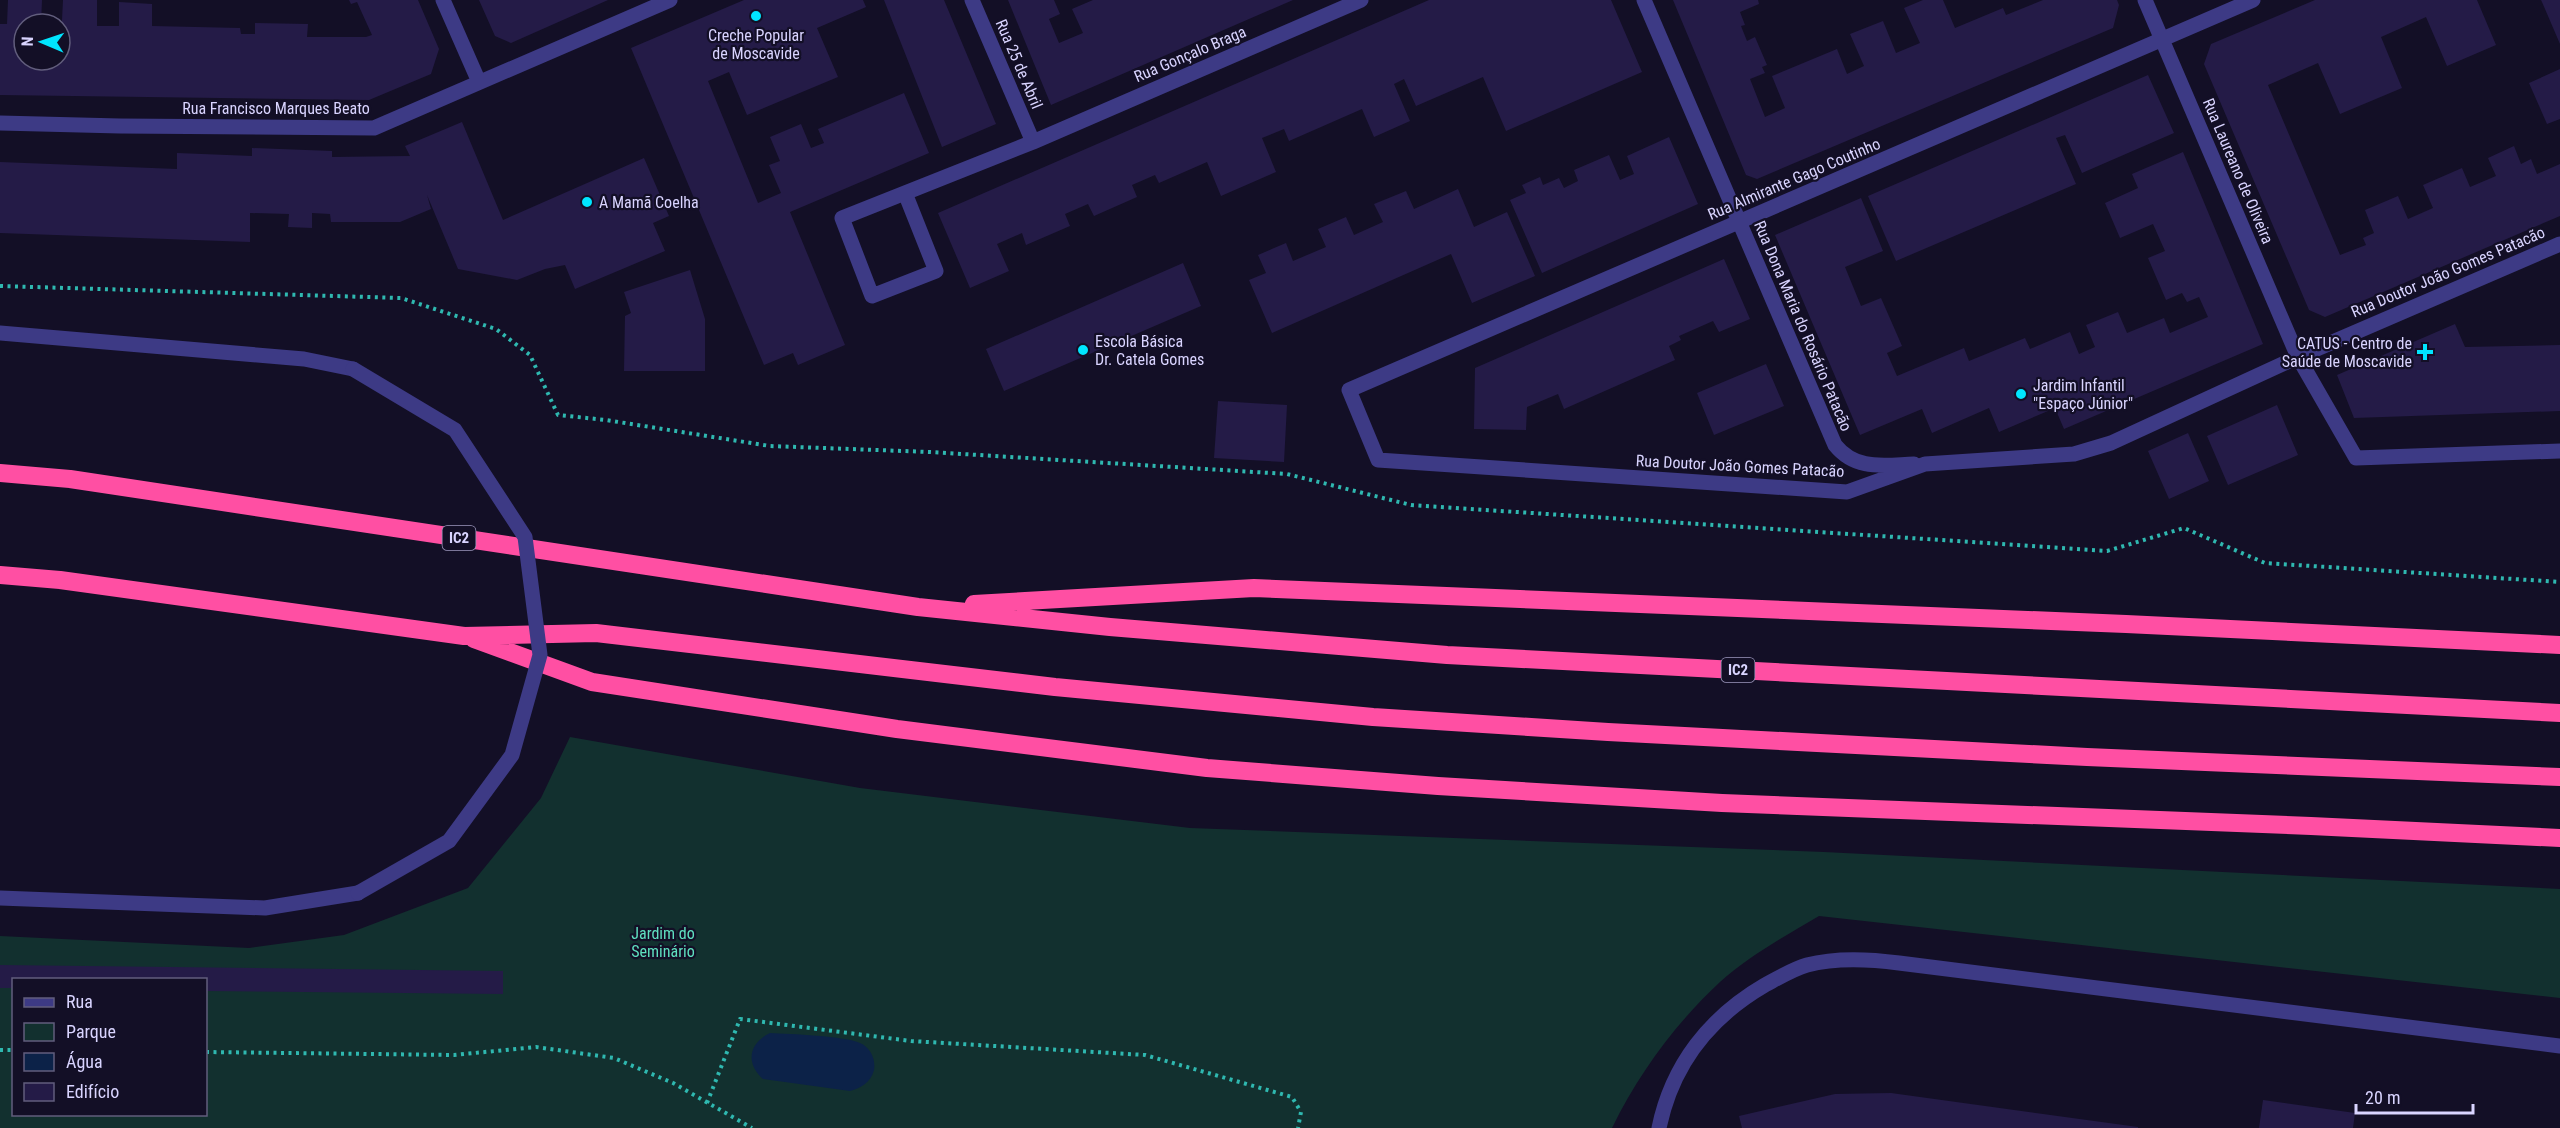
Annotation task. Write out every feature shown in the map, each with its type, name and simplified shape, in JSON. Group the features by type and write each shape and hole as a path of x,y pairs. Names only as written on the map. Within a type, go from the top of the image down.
{"highway":[{"name":"IC2","path":"0,473 70,479 918,607 1133,629 1447,655 2560,713"},
{"path":"0,575 60,580 464,636 596,633 1054,687 1396,718 2003,753 2560,777"},
{"path":"918,607 1254,588 2114,623 2560,645"},
{"path":"464,636 592,682 897,729 1207,768 1438,786 1711,802 2560,838"}],"street":[{"path":"443,0 479,82"},
{"name":"Rua Francisco Marques Beato","path":"0,123 374,128 670,0"},
{"name":"Rua 25 de Abril","path":"972,0 1033,142"},
{"name":"Rua Gonçalo Braga","path":"905,193 936,270 872,296 842,218 1033,142 1361,0"},
{"name":"Rua Dona Maria do Rosário Patacão","path":"1644,0 1835,445 1850,460 1860,463 1925,464"},
{"name":"Rua Laureano de Oliveira","path":"2145,0 2298,357 2356,458 2560,451"},
{"name":"Rua Almirante Gago Coutinho","path":"1349,390 2253,0"},
{"name":"Rua Doutor João Gomes Patacão","path":"1349,390 1378,460 1847,492 1925,464 2056,456 2092,450 2298,357 2560,244"},
{"path":"0,333 304,359 353,369 456,430 525,537 540,655 512,755 449,841 358,893 265,908 0,898"},
{"path":"1659,1128 1667,1096 1680,1068 1699,1039 1722,1016 1746,996 1776,979 1807,965 1837,961 1869,960 1899,963 2560,1046"}],"path":[{"path":"0,286 401,298 496,329 505,335 530,355 558,415 606,420 770,446 930,452 1287,474 1411,505 2108,551 2184,528 2265,562 2560,582"},
{"path":"707,1103 740,1019 911,1041 1145,1055 1292,1097 1301,1112 1298,1128"},
{"path":"207,1052 454,1055 536,1047 614,1058 673,1083 752,1128"}],"green space":[{"name":"Jardim do Seminário","path":"570,737 860,788 1190,828 1824,852 2560,889 2560,998 1819,916 1743,964 1704,998 1659,1050 1634,1088 1612,1128 0,1128 0,936 249,948 344,935 468,888 541,798"}],"water":[{"path":"770,1033 830,1037 860,1043 867,1047 873,1058 873,1074 865,1084 850,1091 763,1079 757,1073 752,1054 758,1042"}],"building":[{"path":"8,0 42,0 42,12 12,12 12,72 72,72 72,12 62,12 63,0 97,0 97,26 119,26 119,2 152,4 152,26 240,28 241,34 255,34 255,23 308,24 307,37 366,37 372,35 357,2 351,4 349,0 418,0 439,49 431,74 369,100 0,95 0,24 7,24"},
{"path":"479,0 608,0 511,43 495,36"},
{"path":"744,0 863,0 866,7 817,28 838,77 747,115 729,72 708,81 758,203 781,193 769,165 780,161 770,137 801,124 811,148 824,143 818,129 904,93 929,153 790,212 845,345 798,365 793,353 764,365 631,48"},
{"path":"884,0 944,0 996,124 942,147"},
{"path":"1008,0 1054,0 1060,14 1049,19 1059,43 1083,33 1072,9 1093,0 1293,0 1051,105"},
{"path":"1429,0 1611,0 1642,72 1506,131 1483,77 1416,106 1404,79 1394,84 1410,121 1374,137 1362,109 1289,141 1284,129 1262,138 1276,172 1221,196 1207,162 1159,183 1155,175 1132,185 1137,197 1094,216 1088,204 1065,214 1070,226 1026,245 1022,233 997,244 1009,271 970,288 938,213"},
{"path":"1673,0 1758,0 1759,4 1740,12 1745,25 1741,26 1747,41 1755,37 1767,65 1762,67 1765,73 1750,79 1765,117 1785,108 1772,76 1837,49 1847,74 1864,66 1850,34 1883,21 1896,53 1920,43 1904,8 1923,0 1943,0 1955,28 2003,8 2006,15 2043,0 2117,0 2119,5 2113,28 1757,179 1746,175"},
{"path":"2315,0 2477,0 2496,45 2447,66 2426,17 2381,37 2402,88 2340,114 2318,63 2268,85 2340,255 2366,245 2363,238 2374,233 2365,210 2398,196 2408,219 2433,208 2423,185 2462,168 2470,187 2496,176 2488,158 2514,146 2521,164 2531,159 2537,174 2560,164 2560,216 2325,317 2309,310 2204,64 2211,44"},
{"path":"2541,0 2560,0 2560,44 2542,2"},
{"path":"2560,69 2560,119 2547,124 2529,83"},
{"path":"2148,75 2174,133 2082,173 2065,135 2056,138 2076,184 1896,261 1868,196"},
{"path":"462,122 503,220 644,158 669,216 653,223 665,251 575,289 565,265 545,269 517,280 458,269 427,195 431,209 400,222 331,222 330,214 312,213 312,228 288,227 289,214 250,213 250,242 0,233 0,162 177,169 177,153 252,156 252,148 332,151 332,157 410,156 405,146"},
{"path":"1669,137 1698,204 1542,273 1510,200 1526,193 1522,185 1540,177 1543,185 1559,178 1564,188 1578,181 1574,170 1609,155 1620,180 1634,174 1627,156"},
{"path":"2183,152 2263,344 2064,429 2055,408 1999,432 1989,408 1932,433 1922,409 1860,435 1775,235 1861,198 1883,251 1845,267 1861,306 1881,298 1902,346 1887,353 1897,376 1964,348 1969,361 2025,338 2030,349 2070,332 2079,354 2095,347 2086,325 2118,312 2127,333 2164,318 2170,333 2208,317 2199,297 2187,302 2182,293 2166,300 2148,258 2165,251 2153,224 2120,238 2105,203 2138,188 2132,174"},
{"path":"1458,189 1474,227 1507,212 1535,276 1472,303 1451,254 1272,333 1249,280 1266,273 1258,255 1286,243 1293,261 1326,247 1318,229 1346,217 1354,235 1383,222 1374,204 1406,191 1414,209"},
{"path":"1724,259 1750,319 1719,332 1713,321 1679,336 1681,340 1669,346 1675,360 1564,409 1558,394 1527,407 1526,430 1474,429 1475,368"},
{"path":"1183,263 1201,306 1004,391 986,349"},
{"path":"690,270 705,319 705,371 624,371 625,316 631,313 624,292"},
{"path":"2455,324 2465,347 2560,345 2560,411 2354,418 2337,375"},
{"path":"1766,364 1784,406 1714,435 1697,393"},
{"path":"1218,401 1287,405 1284,462 1214,458"},
{"path":"2277,405 2298,455 2228,485 2207,436"},
{"path":"2188,433 2209,481 2169,499 2148,451"},
{"path":"0,965 503,971 503,994 207,991 207,978 12,978 12,988 0,988"},
{"path":"1891,1093 2138,1128 1742,1128 1739,1116 1835,1094"},
{"path":"2263,1100 2355,1113 2353,1128 2259,1128"}],"place":[{"name":"Creche Popular de Moscavide","path":"756,16"},
{"name":"A Mamã Coelha","path":"587,202"},
{"name":"Escola Básica Dr. Catela Gomes","path":"1083,350"},
{"name":"CATUS - Centro de Saúde de Moscavide","path":"2425,352"},
{"name":"Jardim Infantil \"Espaço Júnior\"","path":"2021,394"}]}
